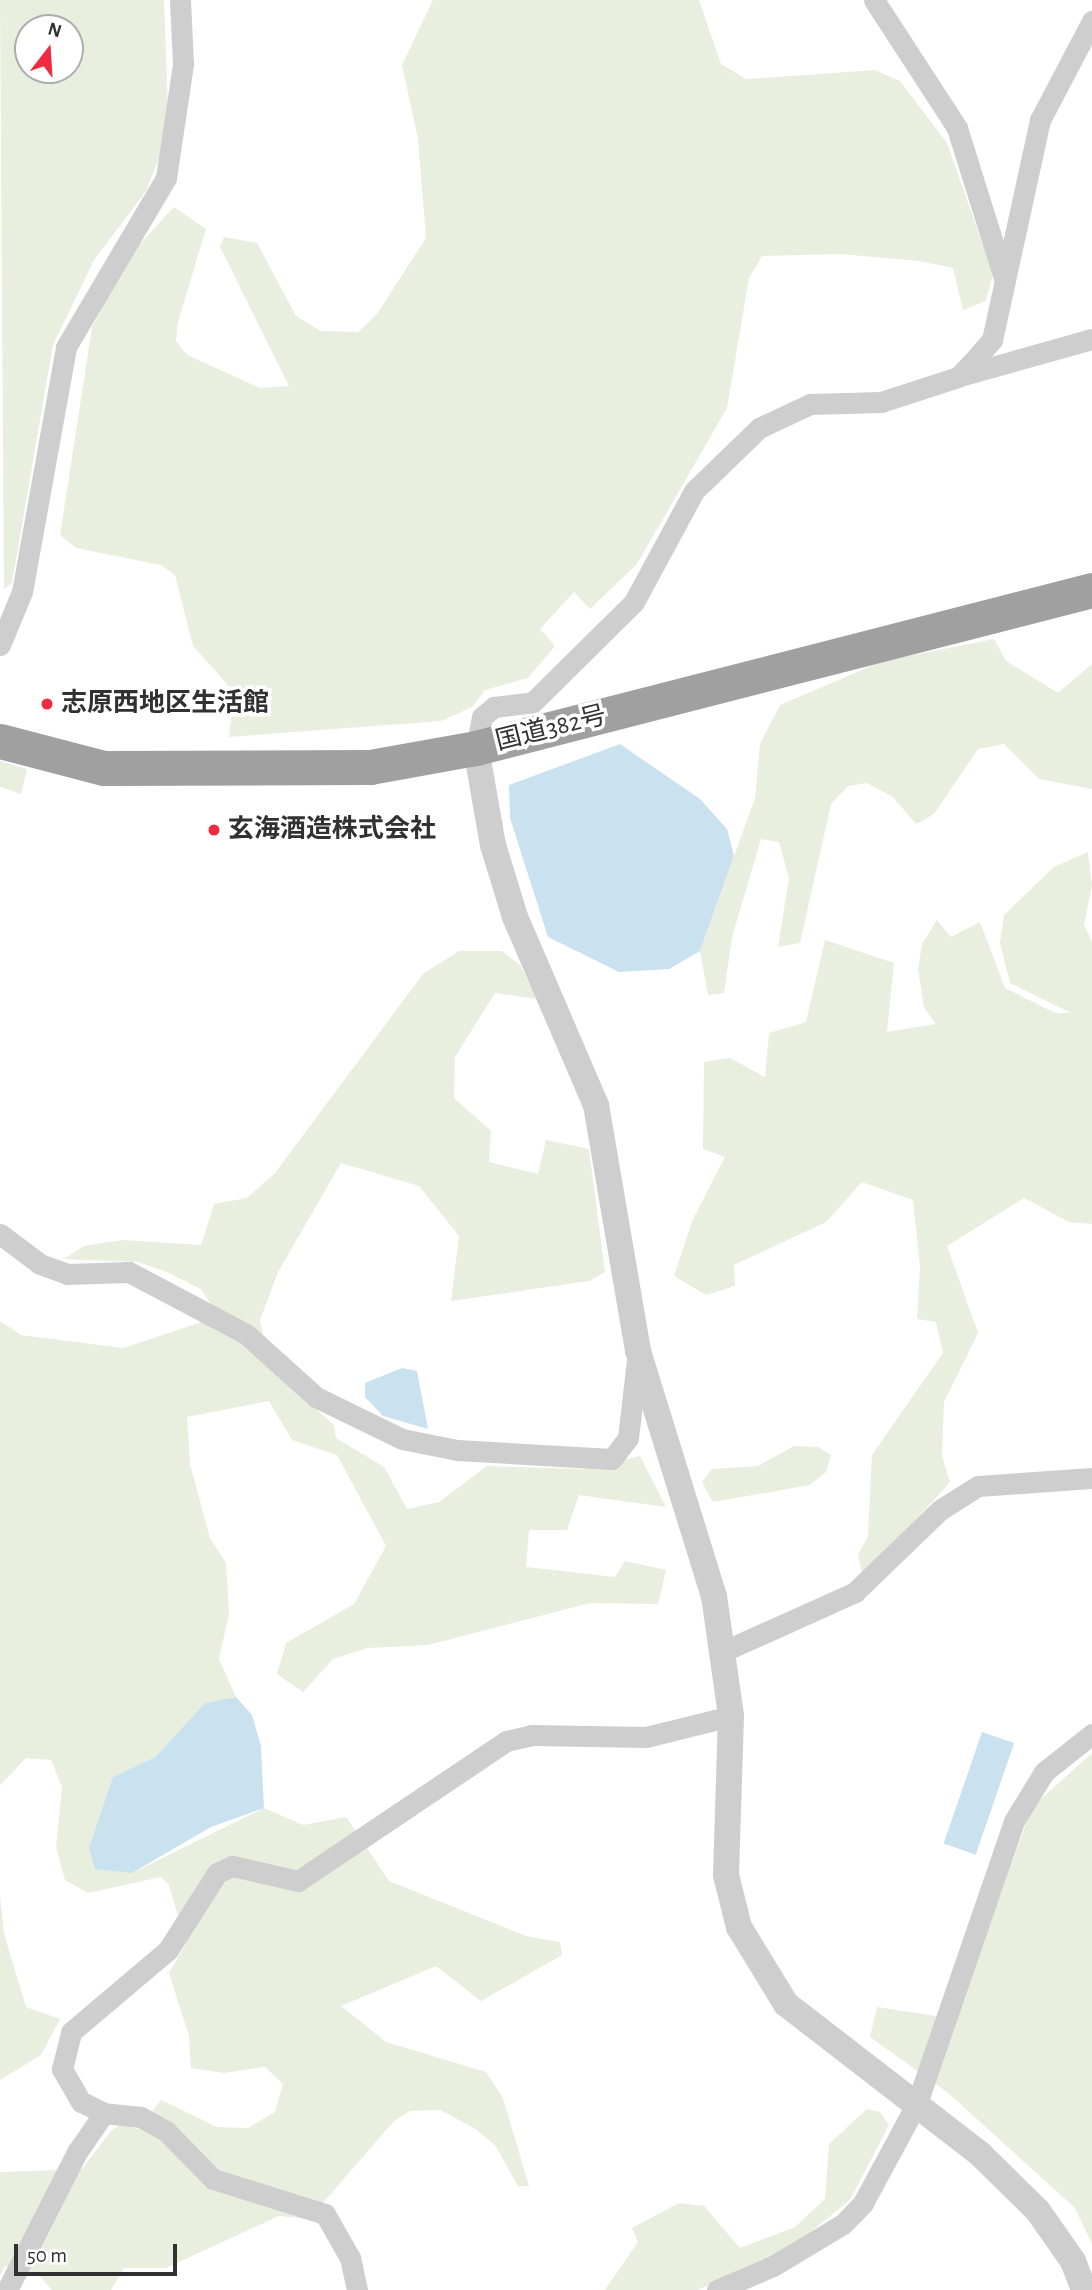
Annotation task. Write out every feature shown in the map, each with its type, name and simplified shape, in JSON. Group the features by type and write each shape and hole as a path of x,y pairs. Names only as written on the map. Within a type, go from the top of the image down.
{"highway":[{"name":"国道382号","path":"0,741 104,768 176,772 370,766 476,748 1092,590"}],"street":[{"path":"0,645 22,592 66,347 166,178 183,64 180,0"},
{"path":"874,0 957,128 1006,283"},
{"path":"958,377 992,340 1040,120 1092,21"},
{"path":"1084,2290 1073,2261 1038,2211 917,2103 786,2004 750,1954 726,1874 731,1716 724,1651 714,1596 638,1351 599,1116 584,1067 515,917 493,845 476,748 482,717 494,707 533,702 634,602 694,491 759,428 810,404 881,402 1092,339"},
{"path":"0,1234 40,1264 67,1274 98,1270 142,1278 246,1334 316,1397 401,1439 457,1450 612,1459 628,1438 638,1351"},
{"path":"724,1651 855,1592 940,1510 978,1486 1092,1478"},
{"path":"357,2290 349,2258 325,2214 213,2179 166,2131 141,2117 104,2113 81,2102 68,2085 62,2069 71,2032 168,1950 217,1873 232,1867 298,1881 506,1741 531,1735 646,1737 731,1716"},
{"path":"717,2290 843,2224 876,2183 917,2103 1014,1821 1044,1772 1092,1734"},
{"path":"7,2290 77,2152 104,2113"}],"green space":[{"path":"0,0 164,0 168,107 163,148 146,191 94,260 53,345 12,583 4,589"},
{"path":"433,0 699,0 721,64 746,79 875,70 900,81 947,143 993,274 986,301 963,310 953,268 919,261 840,254 762,256 749,278 727,408 637,564 590,609 574,592 540,629 555,646 528,678 485,690 472,707 441,721 229,737 234,692 193,646 175,575 161,565 76,548 60,535 92,327 129,256 174,207 206,229 178,322 176,341 187,355 260,388 289,386 220,247 224,237 257,243 296,316 321,331 358,332 377,314 426,238 418,139 402,65"},
{"path":"994,639 1006,661 1058,693 1092,664 1092,789 1039,779 1004,744 978,749 934,814 916,824 893,797 867,783 848,786 831,804 800,943 778,947 789,878 779,842 761,839 732,937 724,993 708,995 700,951 755,798 760,744 780,705 883,661"},
{"path":"0,761 27,769 21,794 0,787"},
{"path":"1088,852 1092,886 1084,924 1092,942 1092,1224 1069,1222 1024,1198 947,1246 978,1333 944,1402 942,1456 950,1482 863,1578 858,1555 868,1536 872,1455 943,1353 936,1322 917,1319 920,1267 913,1200 862,1182 826,1222 734,1265 735,1286 706,1295 674,1276 693,1219 725,1157 703,1149 704,1062 730,1058 765,1077 769,1033 806,1022 825,940 894,963 887,1032 936,1024 924,1008 918,969 922,944 937,920 951,937 980,922 1005,988 1055,1013 1071,1013 1010,983 1000,943 1004,915 1054,867"},
{"path":"459,951 502,951 520,965 537,999 495,993 455,1057 454,1098 491,1131 489,1162 538,1174 546,1140 589,1149 605,1272 589,1281 451,1301 459,1236 419,1186 341,1163 278,1272 260,1320 270,1368 334,1425 336,1438 384,1467 407,1509 439,1502 487,1466 586,1469 640,1456 666,1507 579,1495 567,1530 529,1530 526,1567 615,1577 625,1561 666,1570 658,1604 590,1603 428,1645 367,1648 333,1659 303,1692 277,1674 286,1643 354,1604 386,1546 337,1455 292,1440 269,1401 187,1417 190,1464 210,1538 226,1563 229,1613 219,1659 236,1697 205,1703 155,1757 113,1777 132,1873 264,1808 303,1825 346,1817 389,1881 526,1936 560,1942 562,1955 481,2001 436,1966 341,2006 386,2042 486,2072 503,2098 529,2186 518,2186 495,2145 474,2128 440,2110 410,2111 394,2121 309,2219 279,2216 166,2268 124,2268 111,2290 52,2290 40,2276 5,2266 0,2276 0,2172 82,2169 111,2131 122,2123 138,2129 161,2100 217,2127 248,2128 275,2112 283,2084 265,2067 224,2073 191,2068 189,2036 169,1973 186,1944 169,1885 161,1877 88,1893 65,1880 56,1847 62,1787 51,1760 26,1758 0,1785 0,1321 21,1335 123,1348 202,1322 210,1303 201,1289 169,1273 138,1262 64,1259 84,1246 123,1240 201,1245 214,1204 247,1198 275,1173 423,974"},
{"path":"794,1446 818,1447 831,1455 826,1472 810,1485 713,1502 702,1482 712,1469 758,1466"},
{"path":"1092,1753 1092,2244 1075,2208 947,2092 870,2037 877,2007 956,2019 1032,1807"},
{"path":"0,1895 4,1934 26,2007 60,2019 41,2055 0,2080"},
{"path":"867,2109 880,2112 889,2125 850,2200 782,2255 697,2290 605,2290 638,2242 632,2228 679,2203 704,2206 740,2248 795,2227 825,2199 829,2144"}],"water":[{"path":"620,744 700,799 727,829 734,856 700,951 669,969 619,972 548,937 510,818 509,785"},
{"path":"402,1368 417,1371 428,1429 383,1416 365,1397 365,1383"},
{"path":"236,1697 252,1715 261,1746 264,1808 211,1827 132,1873 95,1869 89,1848 113,1777 155,1757 205,1703"},
{"path":"982,1732 1014,1743 976,1855 944,1844"}],"place":[{"name":"志原西地区生活館","path":"47,704"},
{"name":"玄海酒造株式会社","path":"214,830"}]}
